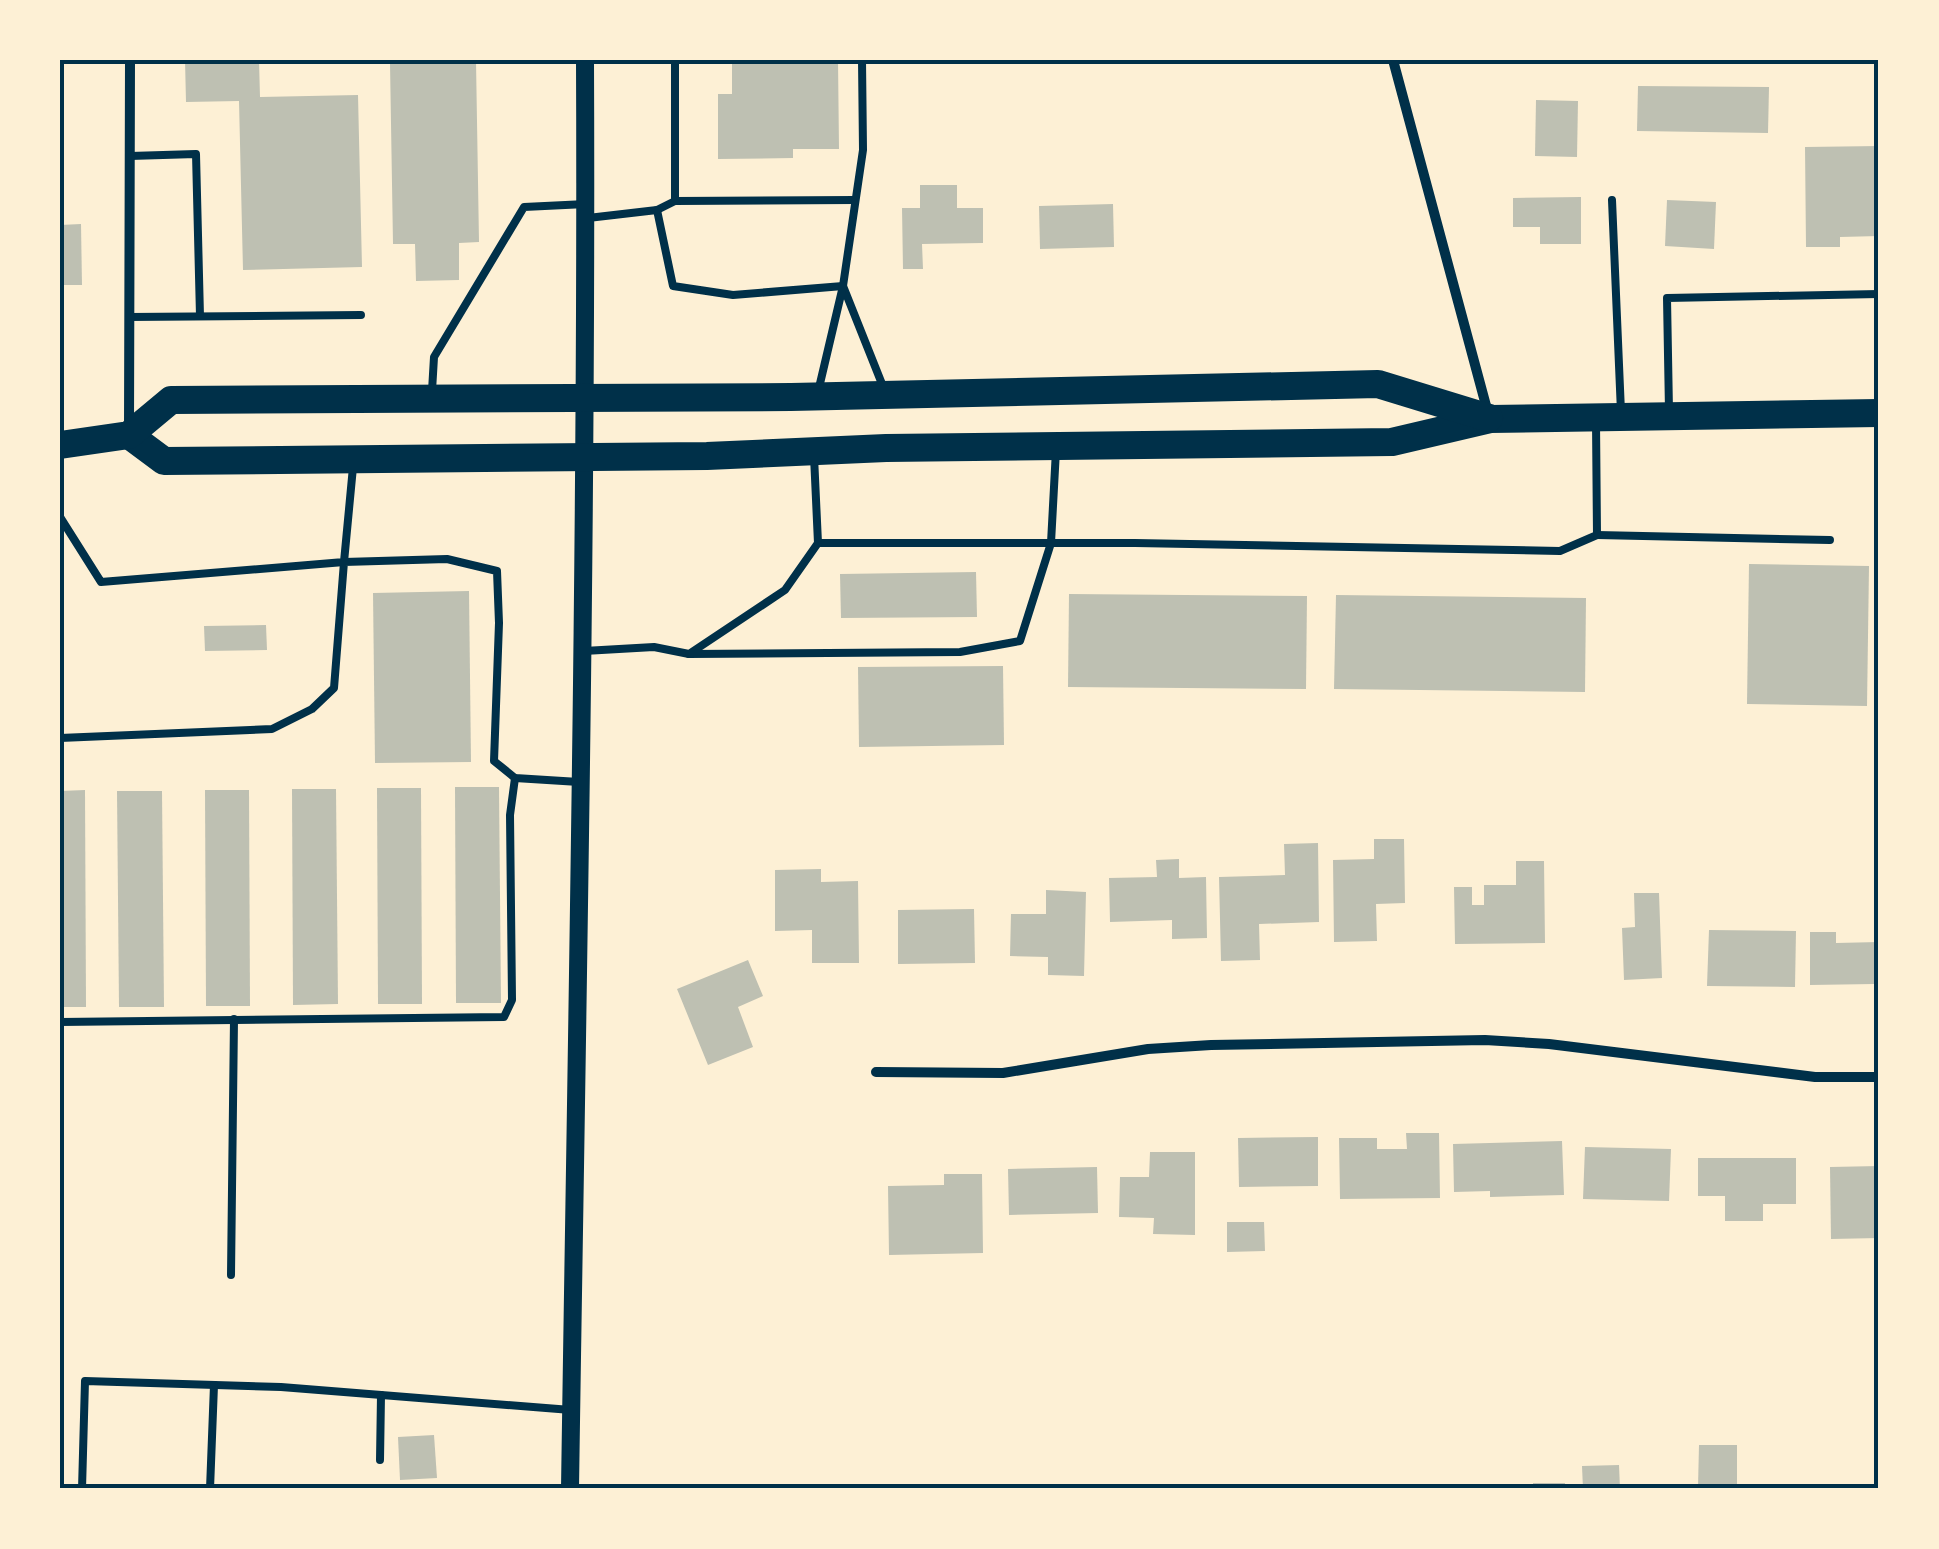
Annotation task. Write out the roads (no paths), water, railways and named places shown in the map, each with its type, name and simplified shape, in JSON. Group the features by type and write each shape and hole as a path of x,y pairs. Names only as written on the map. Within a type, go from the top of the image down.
{"highway":[{"path":"60,445 129,435 171,400 817,396 1378,384 1490,419"},
{"path":"129,435 164,461 707,456 1392,442 1490,419 1879,413"}],"street":[{"path":"129,435 130,60"},
{"path":"570,1489 584,651 585,60"},
{"path":"1393,60 1490,419"},
{"path":"876,1072 1003,1073 1148,1048 1485,1040 1549,1044 1815,1077 1879,1077"}],"lane":[{"path":"674,60 674,201"},
{"path":"817,396 843,286 863,150 862,60"},
{"path":"130,156 196,154 200,316"},
{"path":"432,399 434,357 524,207 656,210 674,201 854,200"},
{"path":"1597,535 1608,417 1612,200"},
{"path":"656,210 673,286 734,295 843,286"},
{"path":"843,286 885,393"},
{"path":"1670,416 1668,298 1879,294"},
{"path":"129,317 361,315"},
{"path":"584,651 654,647 690,654 960,652 1020,641 1052,543 1056,446"},
{"path":"690,654 785,590 818,543 814,452"},
{"path":"60,738 272,729 312,709 334,688 354,459"},
{"path":"60,518 101,582 344,562 447,560 497,572 494,761 515,778 579,782"},
{"path":"818,543 1560,551 1597,535 1830,540"},
{"path":"60,1022 504,1016 512,1000 510,815 515,778"},
{"path":"231,1275 234,1019"},
{"path":"82,1489 85,1381 214,1385 571,1410"},
{"path":"210,1489 214,1385"},
{"path":"380,1460 381,1395"}]}
